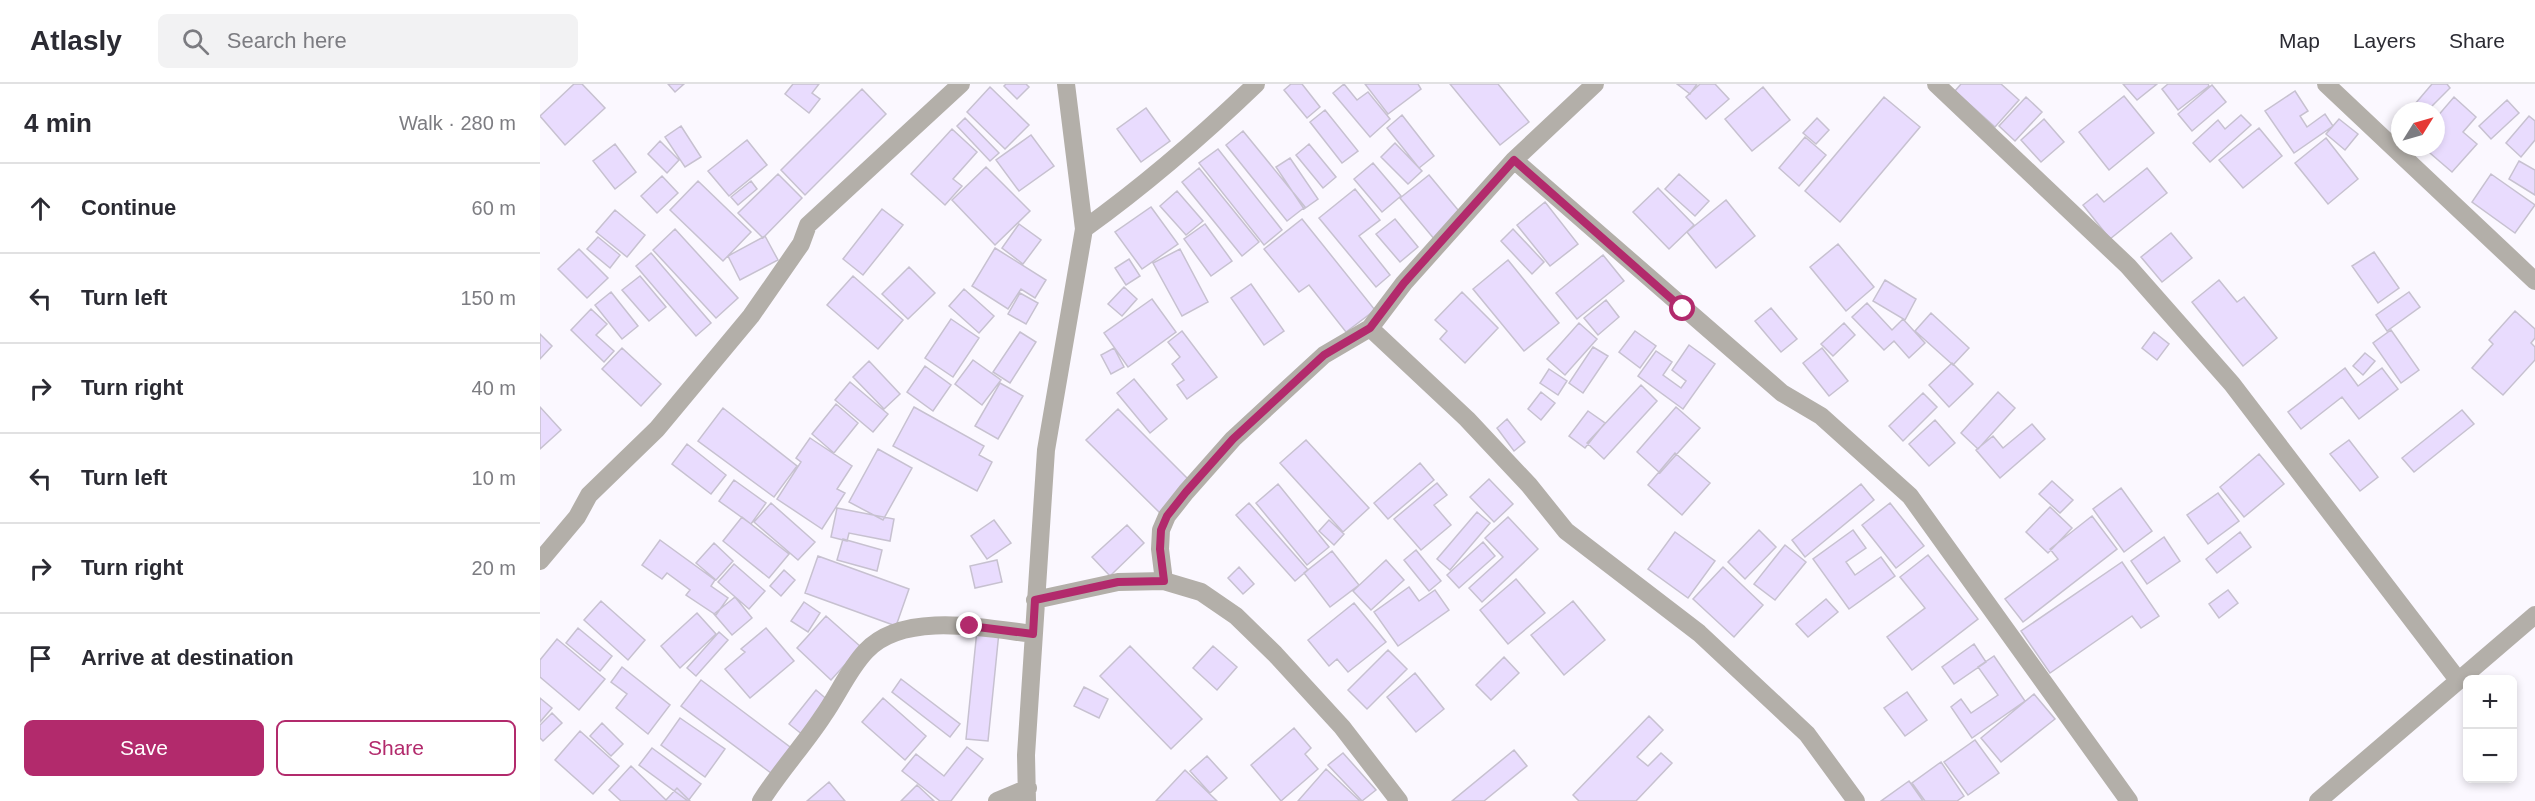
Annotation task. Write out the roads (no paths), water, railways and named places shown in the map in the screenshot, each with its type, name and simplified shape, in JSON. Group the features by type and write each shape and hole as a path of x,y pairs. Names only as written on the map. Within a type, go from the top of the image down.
{"street":[{"path":"540,561 577,517 589,495 657,429 751,316 801,244 808,225 961,84"},
{"path":"997,801 1028,795 1026,755 1046,450 1084,229 1066,84"},
{"path":"1084,229 1131,195 1212,126 1256,84"},
{"path":"1164,581 1160,549 1161,530 1167,516 1186,492 1233,439 1324,355 1370,328 1404,283 1514,160 1595,84"},
{"path":"1936,84 2128,266 2232,384 2457,680"},
{"path":"2326,84 2535,281"},
{"path":"1514,160 1773,386 1821,416 1869,461 1895,479 1970,574 2129,801"},
{"path":"1370,328 1467,419 1529,485 1566,531 1699,633 1807,734 1856,801"},
{"path":"1035,600 1118,582 1164,581 1201,592 1236,616 1342,727 1399,801"},
{"path":"2318,801 2535,615"},
{"path":"761,801 824,716 867,650 882,640 902,630 940,626 970,626 1033,634"}]}
